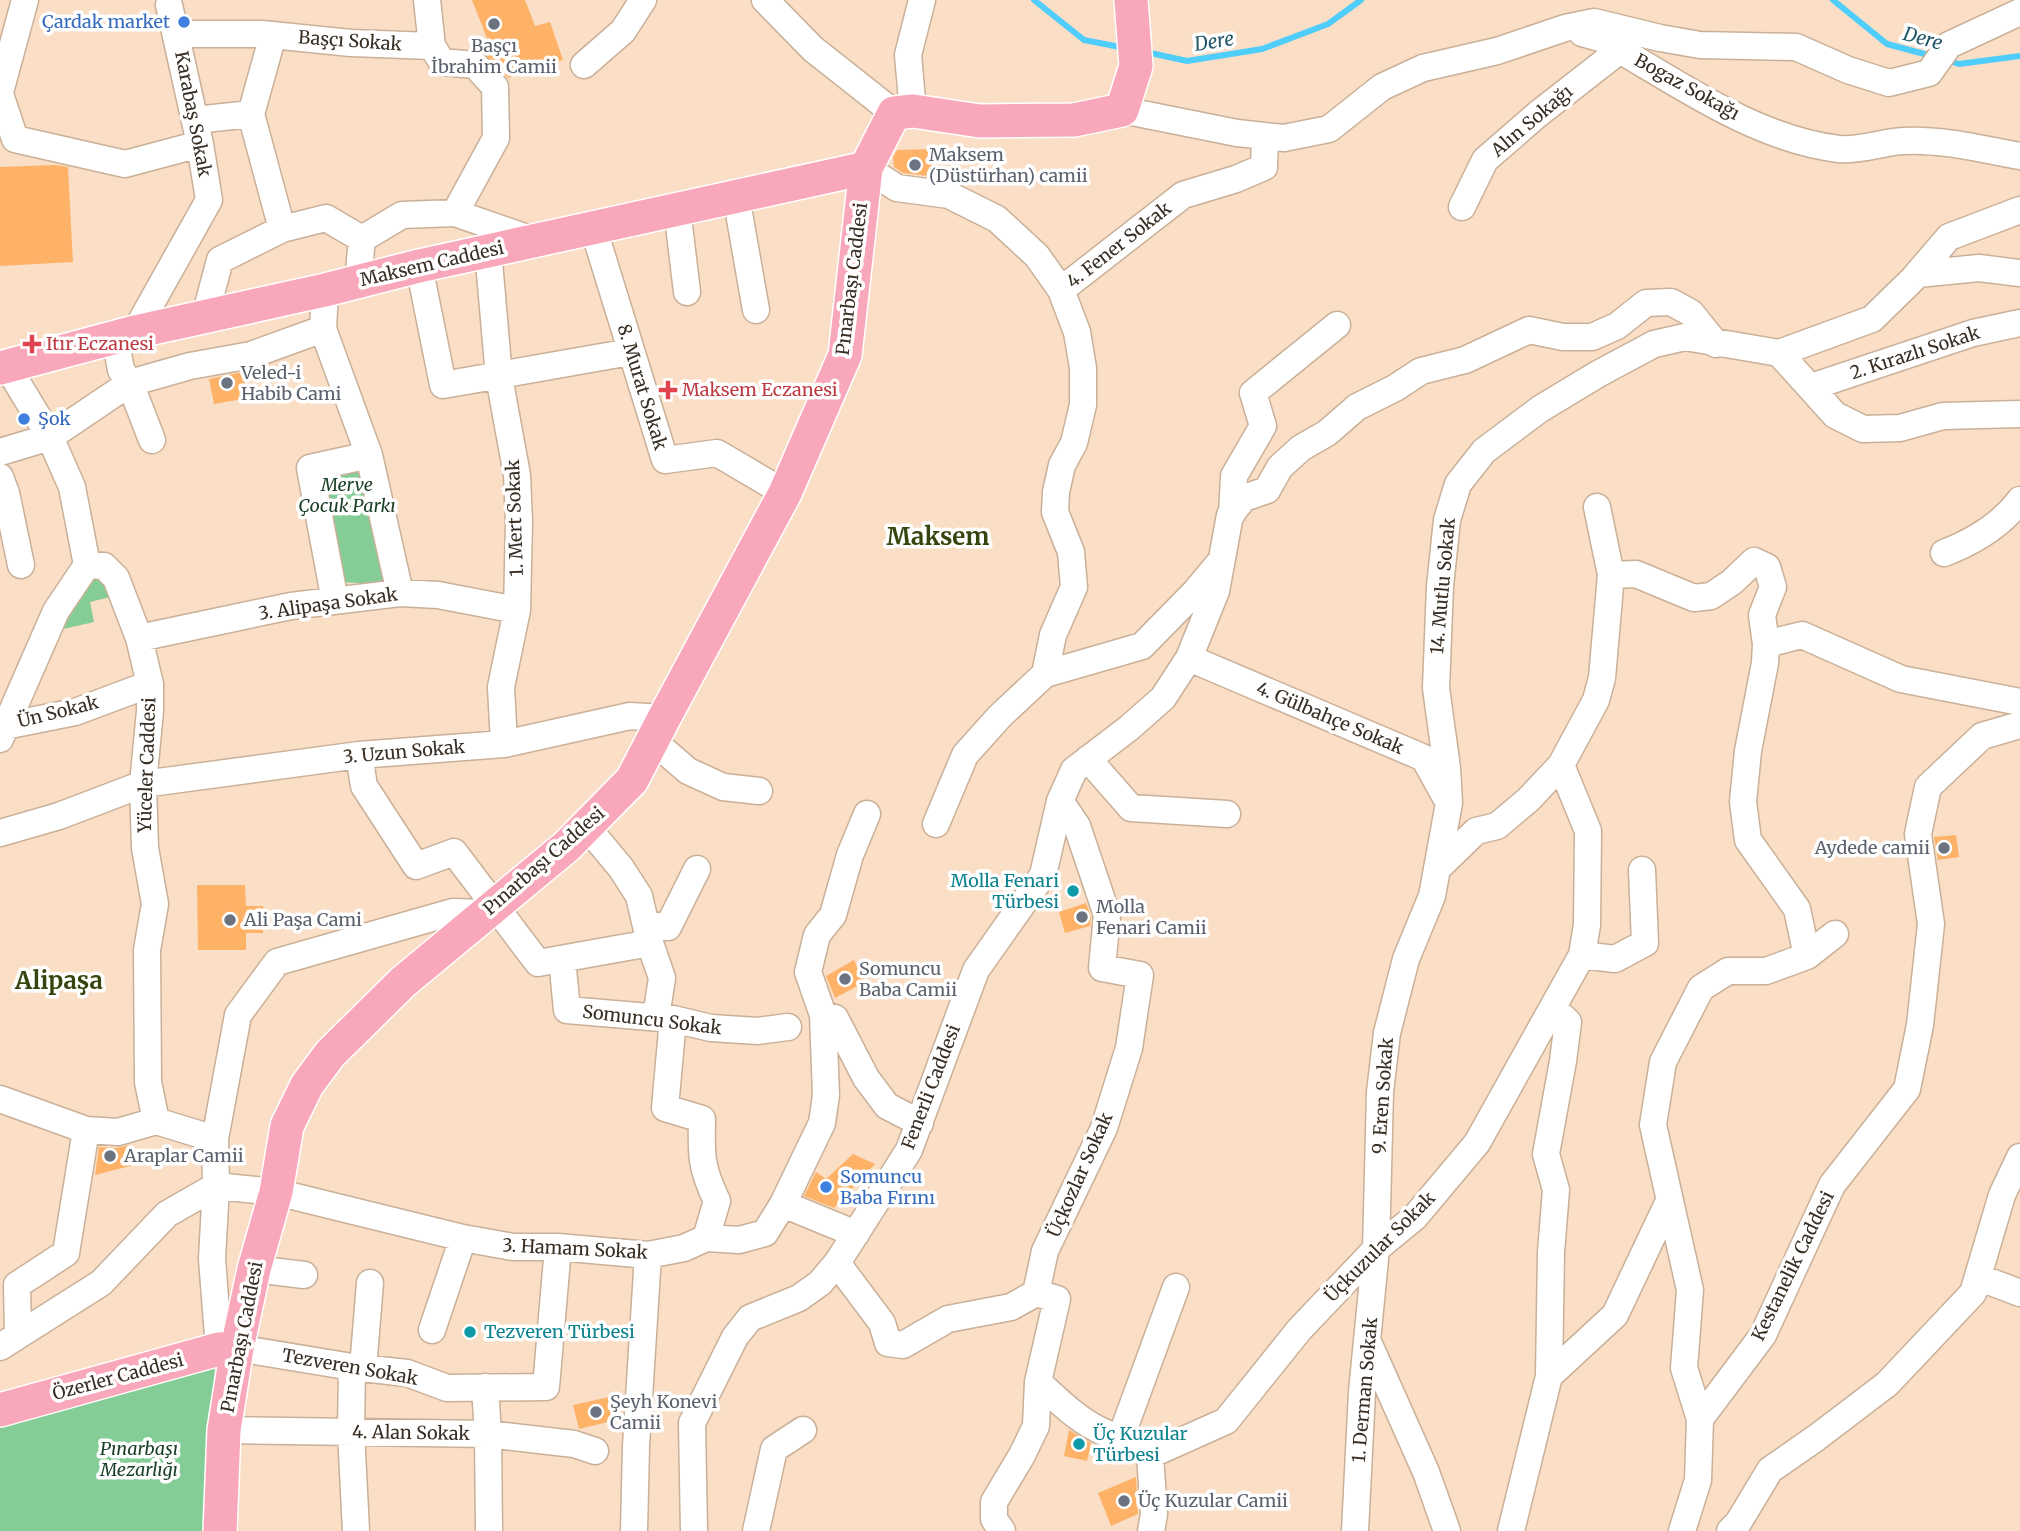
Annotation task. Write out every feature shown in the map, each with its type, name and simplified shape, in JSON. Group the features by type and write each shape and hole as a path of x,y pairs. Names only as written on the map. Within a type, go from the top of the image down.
{"main road":[{"path":"866,169 903,112 981,121 1074,120 1122,110 1136,66 1131,0"},
{"name":"Maksem Caddesi","path":"4,367 125,334 325,290 488,250 866,169"},
{"name":"Pınarbaşı Caddesi","path":"219,1531 228,1349 276,1192 287,1126 307,1085 330,1054 403,982 586,826 632,780 785,493 845,355 866,169"},
{"name":"Özerler Caddesi","path":"0,1410 228,1349"}],"street":[{"path":"25,0 4,64 0,93 15,139 125,164 198,132 251,114"},
{"path":"584,65 623,32 643,0"},
{"path":"765,0 813,49 903,112 908,55 922,0"},
{"name":"Karabaş Sokak","path":"125,334 209,200 171,2"},
{"path":"430,2 432,46 442,62 475,65 495,87 496,138 455,212"},
{"path":"1122,110 1237,133 1284,138 1329,130 1382,87 1423,68 1497,51 1564,28 1594,22 1700,45 1796,47 1847,70 1889,83 1929,73 1949,45 2020,12"},
{"name":"Bogaz Sokağı","path":"1564,28 1607,40 1717,107 1792,138 1841,149 1903,141 1952,143 2020,156"},
{"name":"Başçı Sokak","path":"176,34 273,35 351,43 432,46"},
{"path":"273,35 251,114 282,229"},
{"name":"Alın Sokağı","path":"1462,207 1485,160 1538,114 1620,50"},
{"name":"4. Fener Sokak","path":"1061,290 1183,195 1236,179 1264,167 1265,136"},
{"path":"866,169 897,188 949,195 997,219 1037,257 1061,290 1077,332 1083,368 1083,405 1074,443 1062,465 1055,512 1071,552 1074,587 1053,635 1045,674"},
{"path":"736,197 756,310"},
{"path":"677,209 687,292"},
{"path":"2020,210 1949,237 1918,274 1872,319 1779,354 1835,415 1863,429 1900,428 1944,416 2020,414"},
{"path":"362,239 402,215 455,212 533,240"},
{"path":"205,316 220,260 282,229 326,218 362,239"},
{"name":"8. Murat Sokak","path":"593,227 664,460 717,453 785,493"},
{"path":"358,281 362,239"},
{"name":"1. Mert Sokak","path":"488,250 499,377 517,475 519,522 517,610 501,687 504,744"},
{"path":"419,266 443,385 630,352"},
{"path":"1918,274 1979,268 2020,273"},
{"path":"325,290 323,329 369,455 400,593"},
{"path":"1232,514 1244,498 1268,490 1280,467 1301,448 1327,433 1357,407 1421,371 1465,360 1529,330 1563,337 1592,337 1617,326 1646,303 1671,302 1690,313 1716,344"},
{"name":"2. Kırazlı Sokak","path":"1811,387 1973,333 2020,323"},
{"path":"1232,514 1234,475 1263,426 1253,393 1337,325"},
{"path":"0,453 50,437 130,383 190,366 251,355 323,329"},
{"path":"125,334 121,370 130,383 152,440"},
{"name":"14. Mutlu Sokak","path":"1438,868 1449,803 1436,688 1440,586 1447,520 1458,484 1484,451 1540,409 1654,344 1685,337 1779,354"},
{"path":"2,732 55,611 87,565 72,487 50,437 4,367"},
{"path":"335,601 310,468 369,455"},
{"path":"0,477 6,493 21,565"},
{"path":"1944,553 1971,543 2012,510 2020,500"},
{"path":"1438,868 1476,831 1497,826 1508,817 1561,765 1596,700 1604,656 1611,575 1597,507"},
{"name":"Fenerli Caddesi","path":"694,1531 692,1423 735,1337 750,1318 799,1298 820,1283 837,1263 909,1150 976,971 1043,875 1060,801 1074,770 1163,698 1189,658 1216,591 1232,514"},
{"path":"936,824 965,755 1000,716 1045,674 1142,646 1221,561"},
{"path":"1611,575 1636,574 1694,598 1711,596 1732,582 1754,561 1767,567 1773,587 1762,615 1766,644 1765,663 1748,751 1743,802 1748,840 1797,909 1807,956"},
{"name":"Yüceler Caddesi","path":"87,565 104,566 116,578 139,638 149,684 150,712 143,784 145,848 155,904 147,950 147,976 148,1082 156,1121"},
{"name":"3. Alipaşa Sokak","path":"139,638 291,606 400,593 438,595 517,610"},
{"path":"1766,644 1802,635 1901,679 2020,702"},
{"name":"4. Gülbahçe Sokak","path":"1189,658 1424,758 1449,803"},
{"name":"Ün Sokak","path":"2,732 75,712 149,684"},
{"name":"3. Uzun Sokak","path":"0,833 59,816 143,784 359,755 504,744 630,716 658,729"},
{"name":"Kestanelik Caddesi","path":"1700,1419 1763,1335 1832,1185 1907,1089 1920,1026 1931,924 1918,834 1928,787 1982,736 2020,725"},
{"path":"658,729 688,771 723,787 759,791"},
{"path":"359,755 364,786 416,866 454,852 491,909 538,963 562,959 668,927 697,869"},
{"path":"1088,759 1131,808 1227,814"},
{"path":"1561,765 1588,831 1587,925 1582,955 1615,959 1645,943 1642,870"},
{"name":"Üçkozlar Sokak","path":"1036,1293 1045,1251 1104,1128 1129,1048 1140,975 1102,968 1107,915 1077,825 1060,801"},
{"path":"856,1234 783,1204 822,1124 826,1095 823,1016 808,972 817,935 833,915 850,855 867,814"},
{"path":"586,826 621,868 639,897 662,978 665,1108 702,1119 701,1158 717,1201 706,1238"},
{"name":"9. Eren Sokak","path":"1376,1249 1380,1092 1387,1033 1406,960 1432,897 1438,868"},
{"path":"228,1349 212,1259 216,1186 215,1139 238,1015 276,962 453,912 491,909"},
{"path":"1682,1531 1698,1480 1700,1419 1684,1368 1689,1290 1653,1125 1663,1062 1701,988 1728,971 1766,971 1807,956 1835,934"},
{"name":"Üçkuzular Sokak","path":"1150,1455 1226,1421 1298,1329 1376,1249 1415,1217 1478,1143 1582,955"},
{"name":"Somuncu Sokak","path":"562,959 567,1010 664,1018 711,1028 758,1031 788,1027"},
{"path":"1511,1531 1549,1376 1551,1252 1556,1190 1546,1154 1568,1022 1553,1008"},
{"path":"823,1016 835,1018 866,1078 887,1106 920,1123"},
{"path":"0,1099 86,1129 118,1132 156,1121 215,1139"},
{"path":"9,1341 17,1285 66,1253 86,1129"},
{"path":"1730,1531 1738,1523 1769,1470 1887,1384 1973,1293 2002,1195 2020,1157"},
{"path":"9,1341 101,1283 167,1214 216,1186"},
{"name":"3. Hamam Sokak","path":"216,1186 276,1192 463,1238 513,1247 558,1247 648,1255 684,1248 706,1238 739,1240 765,1233 783,1204"},
{"path":"1549,1376 1615,1315 1669,1201"},
{"path":"432,1330 463,1238"},
{"name":"Tezveren Sokak","path":"228,1349 407,1373 447,1388 546,1387 558,1247"},
{"name":"1. Derman Sokak","path":"1355,1531 1362,1392 1376,1249"},
{"path":"634,1531 636,1446 648,1255"},
{"path":"837,1263 882,1323 888,1343 904,1345 948,1319 1011,1307 1036,1293 1057,1299 1038,1382 1036,1426 994,1502 993,1519 1002,1531"},
{"path":"254,1269 304,1275"},
{"path":"1978,1277 2020,1293"},
{"path":"356,1531 351,1432 370,1283"},
{"path":"1113,1435 1176,1287"},
{"path":"1368,1342 1426,1472 1447,1531"},
{"path":"1038,1382 1078,1417 1113,1435 1135,1442 1150,1455 1154,1514 1151,1531"},
{"path":"485,1387 489,1531"},
{"name":"4. Alan Sokak","path":"224,1430 488,1434 574,1444 595,1451"},
{"path":"756,1531 774,1449 803,1430"}],"green space":[{"name":"Merve Çocuk Parkı","path":"366,465 389,585 340,582 317,473"},
{"path":"99,577 114,596 90,602 94,622 41,634 70,583"},
{"name":"Pınarbaşı Mezarlığı","path":"215,1364 208,1531 0,1531 0,1424"}],"building":[{"path":"472,0 525,0 535,26 550,22 563,60 508,78 483,53 480,44 488,41"},
{"name":"Maksem (Düstürhan) camii","path":"936,149 937,177 903,173 894,167 893,157 897,150"},
{"path":"0,167 68,167 73,262 0,266"},
{"name":"Veled-i Habib Cami","path":"243,372 248,398 214,404 209,379"},
{"name":"Aydede camii","path":"1956,835 1959,857 1938,860 1934,837"},
{"name":"Ali Paşa Cami","path":"197,885 245,885 246,906 263,906 263,933 246,933 246,950 198,950"},
{"name":"Molla Fenari Camii","path":"1086,903 1091,917 1090,926 1065,933 1059,912"},
{"name":"Somuncu Baba Camii","path":"854,960 865,982 835,998 826,976"},
{"name":"Araplar Camii","path":"129,1145 134,1165 95,1175 99,1147 117,1148"},
{"name":"Somuncu Baba Fırını","path":"853,1154 875,1164 834,1208 804,1196 816,1172 826,1179"},
{"name":"Şeyh Konevi Camii","path":"614,1396 620,1419 579,1429 573,1405"},
{"name":"Üç Kuzular Türbesi","path":"1069,1430 1091,1443 1087,1461 1064,1456"},
{"name":"Üç Kuzular Camii","path":"1136,1477 1138,1514 1111,1526 1098,1493"}],"waterway":[{"name":"Dere","path":"1034,0 1084,40 1125,48"},
{"name":"Dere","path":"1146,52 1187,61 1262,49 1328,24 1361,0"},
{"name":"Dere","path":"1833,0 1887,44 1932,56"},
{"name":"Dere","path":"1946,60 1959,64 2020,56"}],"place":[{"name":"Çardak market","path":"184,22"},
{"name":"Başçı İbrahim Camii","path":"494,24"},
{"name":"Maksem (Düstürhan) camii","path":"915,165"},
{"name":"Itır Eczanesi","path":"32,344"},
{"name":"Veled-i Habib Cami","path":"227,383"},
{"name":"Maksem Eczanesi","path":"668,390"},
{"name":"Şok","path":"24,419"},
{"name":"Aydede camii","path":"1944,848"},
{"name":"Molla Fenari Türbesi","path":"1073,891"},
{"name":"Molla Fenari Camii","path":"1082,917"},
{"name":"Ali Paşa Cami","path":"230,920"},
{"name":"Somuncu Baba Camii","path":"845,979"},
{"name":"Araplar Camii","path":"110,1156"},
{"name":"Somuncu Baba Fırını","path":"826,1187"},
{"name":"Tezveren Türbesi","path":"470,1332"},
{"name":"Şeyh Konevi Camii","path":"596,1412"},
{"name":"Üç Kuzular Türbesi","path":"1079,1444"},
{"name":"Üç Kuzular Camii","path":"1124,1501"}],"district":[{"name":"Maksem","path":"938,537"},
{"name":"Alipaşa","path":"59,981"}]}
